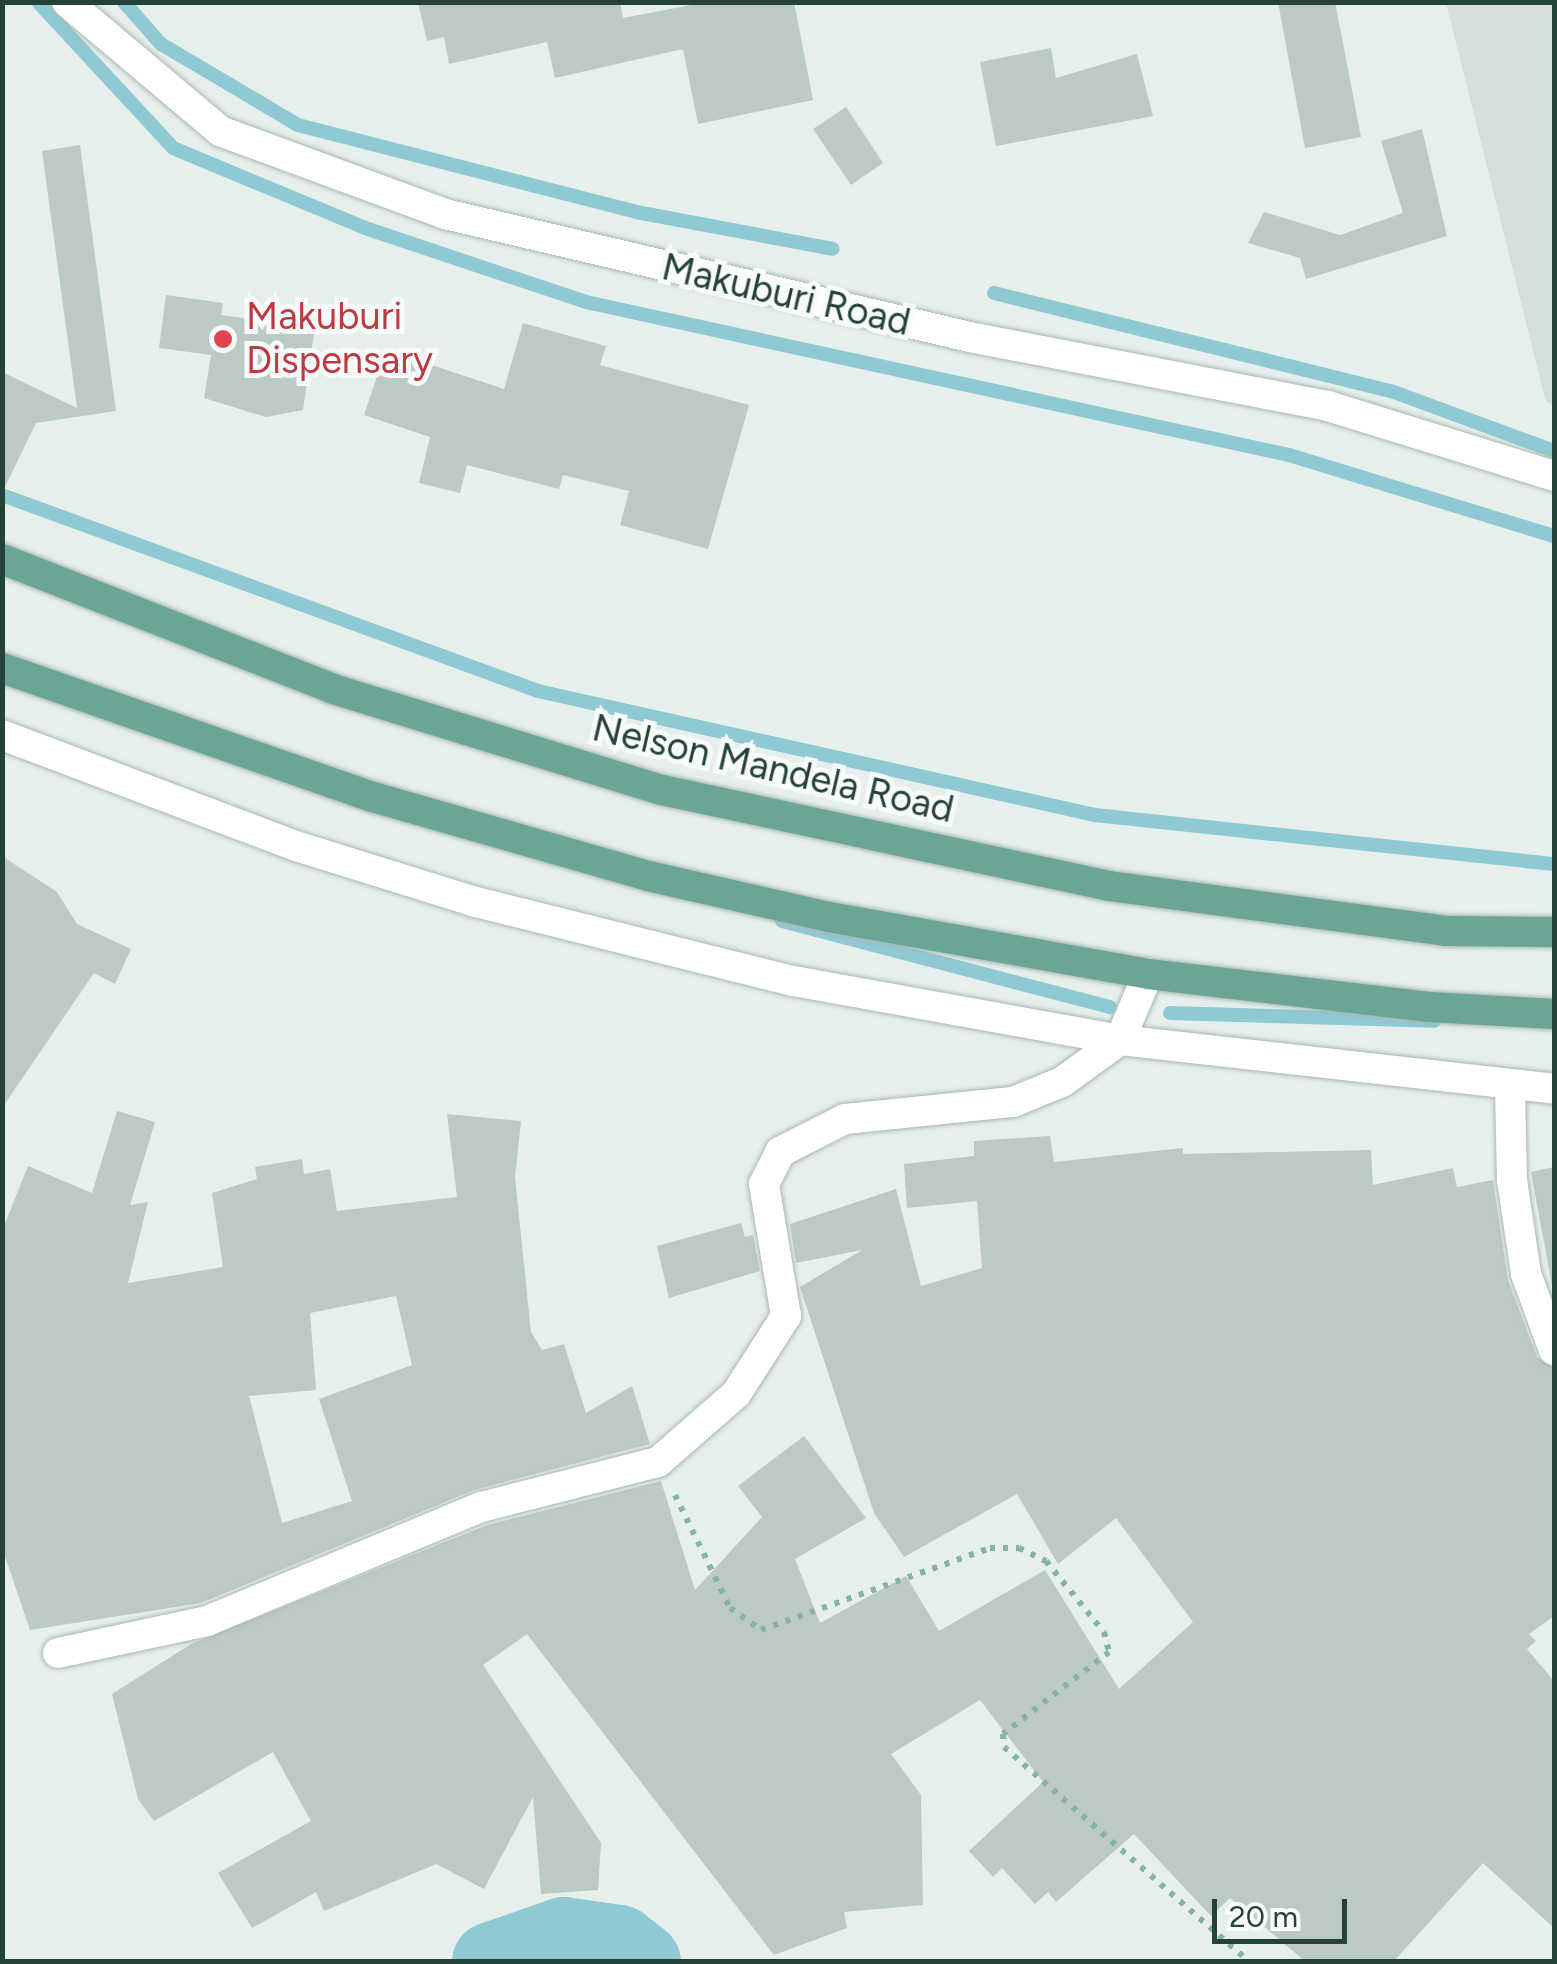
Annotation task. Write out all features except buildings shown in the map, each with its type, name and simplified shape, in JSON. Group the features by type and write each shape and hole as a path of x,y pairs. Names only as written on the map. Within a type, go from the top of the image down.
{"main road":[{"name":"Nelson Mandela Road","path":"2,559 333,689 662,790 1109,886 1446,931 1554,932"},
{"path":"2,668 372,797 648,876 1148,974 1429,1008 1554,1014"}],"street":[{"name":"Makuburi Road","path":"67,2 220,131 445,214 970,338 1328,406 1554,476"},
{"path":"2,735 265,835 472,902 793,981 1120,1040 1554,1089"},
{"path":"58,1654 207,1621 481,1507 658,1462 736,1394 786,1316 764,1184 780,1152 845,1119 1013,1102 1062,1082 1120,1040 1148,974"},
{"path":"1510,1087 1512,1180 1526,1274 1554,1350"}],"path":[{"path":"658,1462 730,1608 761,1630 990,1548 1019,1548 1046,1561 1104,1632 1109,1652 1003,1734 1004,1747 1250,1962"}],"shaded area":[{"path":"1446,3 1554,3 1554,404 1546,402"}],"waterway":[{"path":"38,2 173,148 368,229 586,302 1289,455 1554,536"},
{"path":"124,2 161,44 298,125 636,212 833,249"},
{"path":"994,293 1391,391 1554,451"},
{"path":"2,495 538,691 1095,815 1554,864"},
{"path":"782,921 1110,1007"},
{"path":"1170,1013 1434,1021"},
{"path":"492,1962 564,1937 619,1945 641,1962"}],"place":[{"name":"Makuburi Dispensary","path":"223,339"}]}
